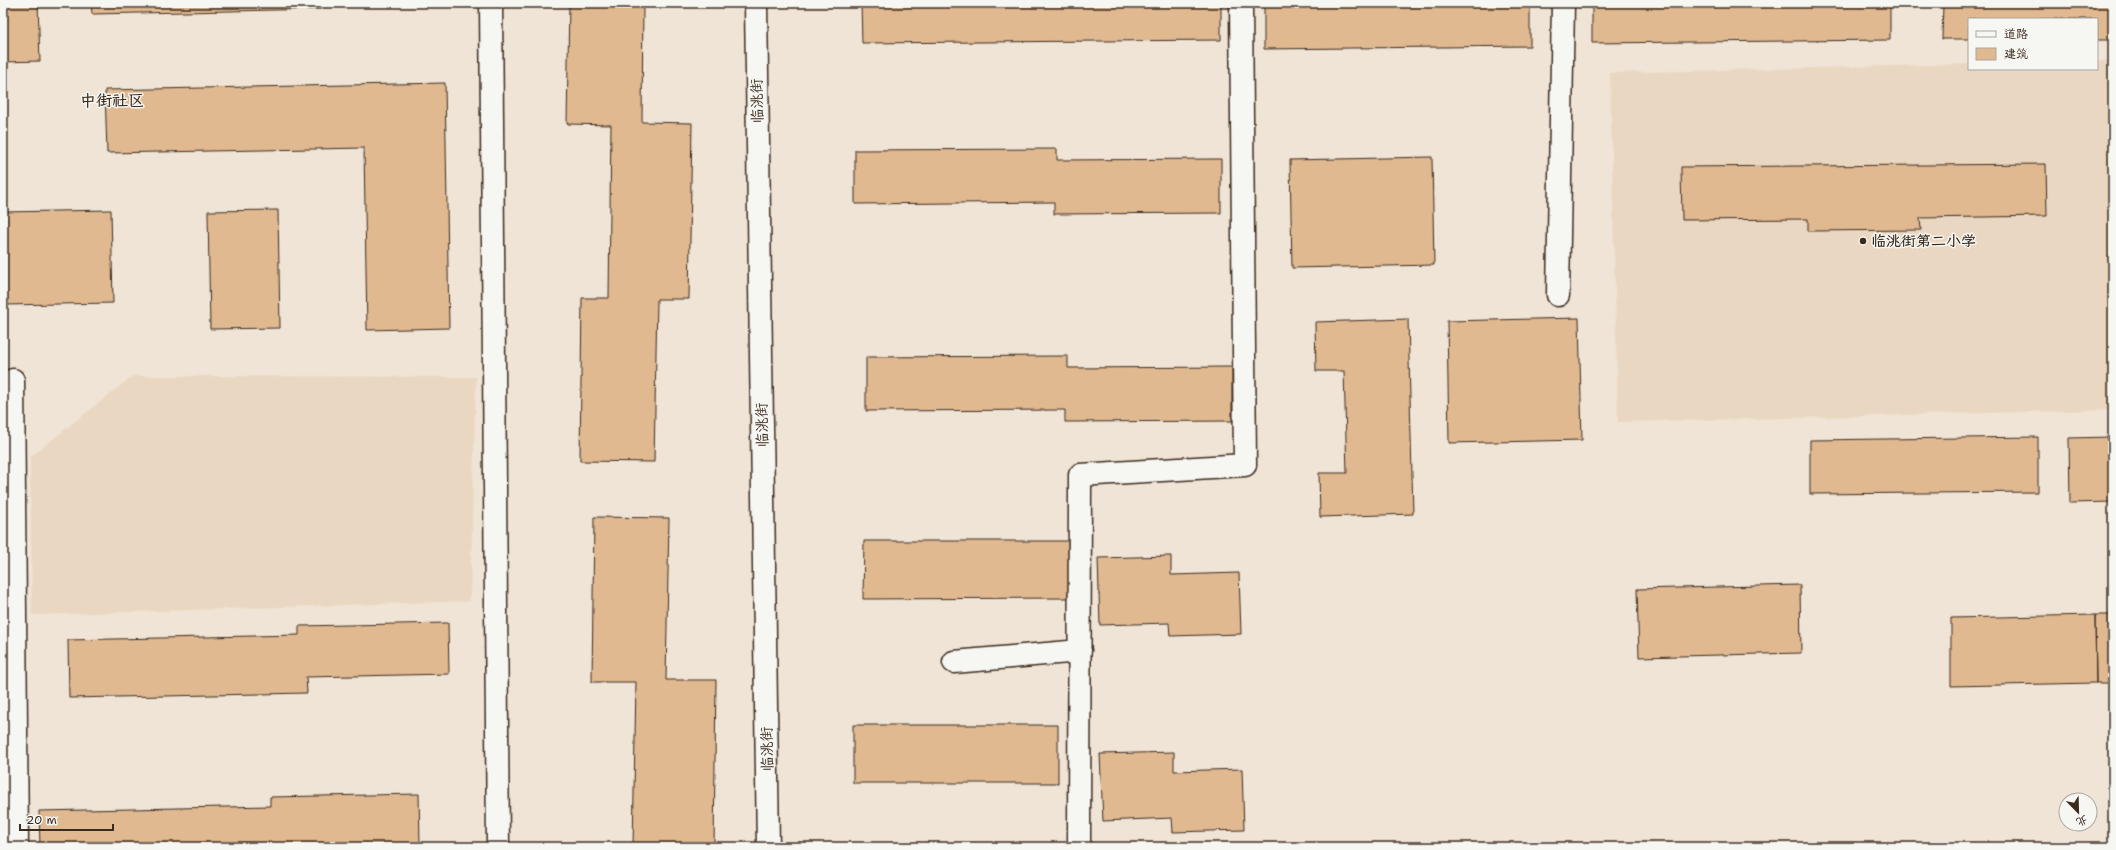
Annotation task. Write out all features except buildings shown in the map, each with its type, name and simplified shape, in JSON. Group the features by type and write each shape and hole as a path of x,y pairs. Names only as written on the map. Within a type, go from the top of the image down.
{"street":[{"path":"491,3 498,847"},
{"name":"临洮街","path":"756,3 768,847"},
{"path":"1078,847 1080,475 1245,465 1241,3"},
{"path":"1558,295 1563,3"},
{"path":"13,380 17,847"},
{"path":"954,662 1080,651"}],"shaded area":[{"name":"临洮街第二小学","path":"2113,60 2113,410 1618,422 1610,73 1968,64 1968,70 2098,70 2098,61"},
{"path":"133,376 476,377 470,601 32,615 30,457"}],"place":[{"name":"临洮街第二小学","path":"1863,241"}],"district":[{"name":"中街社区","path":"112,100"}]}
